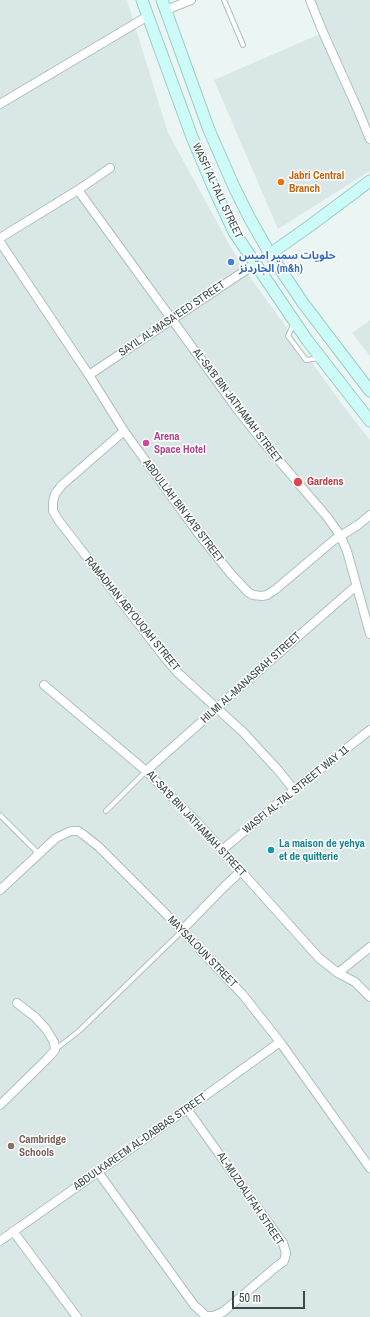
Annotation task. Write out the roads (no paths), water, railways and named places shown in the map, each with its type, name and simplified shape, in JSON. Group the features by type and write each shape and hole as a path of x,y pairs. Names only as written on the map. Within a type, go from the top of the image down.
{"main road":[{"name":"WASFI AL-TALL STREET","path":"142,0 192,137 234,232 294,322 320,358 370,421"},
{"name":"WASFI AL-TALL STREET","path":"164,5 197,101 240,199 270,254 303,304 370,391"},
{"path":"181,108 197,101"},
{"path":"192,137 209,130"},
{"path":"270,254 311,226 370,181"}],"street":[{"path":"164,5 192,0"},
{"path":"310,0 370,139"},
{"path":"0,104 148,16"},
{"path":"0,238 78,190 110,168"},
{"name":"AL-SA'B BIN JATHAMAH STREET","path":"78,190 241,415 328,518 340,536 347,551 370,634"},
{"name":"ABDULLAH BIN KA'B STREET","path":"0,242 89,374 124,431 198,533 230,574 248,592 253,595 267,595 340,536 358,525 370,515"},
{"name":"SAYIL AL-MASA'EED STREET","path":"89,374 173,320 255,264"},
{"name":"RAMADHAN ABYOUQAH STREET","path":"124,431 62,486 55,494 53,502 54,511 59,521 152,642 177,672 243,732 294,790"},
{"name":"HILMI AL-MANASRAH STREET","path":"146,771 356,586"},
{"name":"AL-SA'B BIN JATHAMAH STREET","path":"44,685 146,771 197,822 319,958 338,973 355,982 370,997"},
{"name":"WASFI AL-TAL STREET WAY 11","path":"222,850 294,790 370,730"},
{"name":"MAYSALOUN STREET","path":"0,890 56,838 70,831 78,831 99,847 182,930 243,995 280,1042 370,1168"},
{"path":"182,930 241,871"},
{"path":"338,973 370,947"},
{"path":"0,1105 55,1050 54,1042 46,1029 35,1017 17,1004"},
{"name":"ABDULKAREEM AL-DABBAS STREET","path":"0,1241 280,1042"},
{"name":"AL-MUZDALIFAH STREET","path":"98,1172 194,1305 206,1316 213,1316 223,1312 280,1264 284,1260 286,1253 277,1235 187,1109"},
{"path":"13,1231 77,1317"}],"lane":[{"path":"224,0 243,45"},
{"path":"106,811 146,771"},
{"path":"0,815 39,854"},
{"path":"55,1050 79,1031 182,930"}],"place":[{"name":"Jabri Central Branch","path":"281,182"},
{"name":"حلويات سمير اميس الجاردنز (m&h)","path":"231,262"},
{"name":"Arena Space Hotel","path":"146,443"},
{"name":"Gardens","path":"298,482"},
{"name":"La maison de yehya et de quitterie","path":"271,850"},
{"name":"Cambridge Schools","path":"11,1146"}]}
